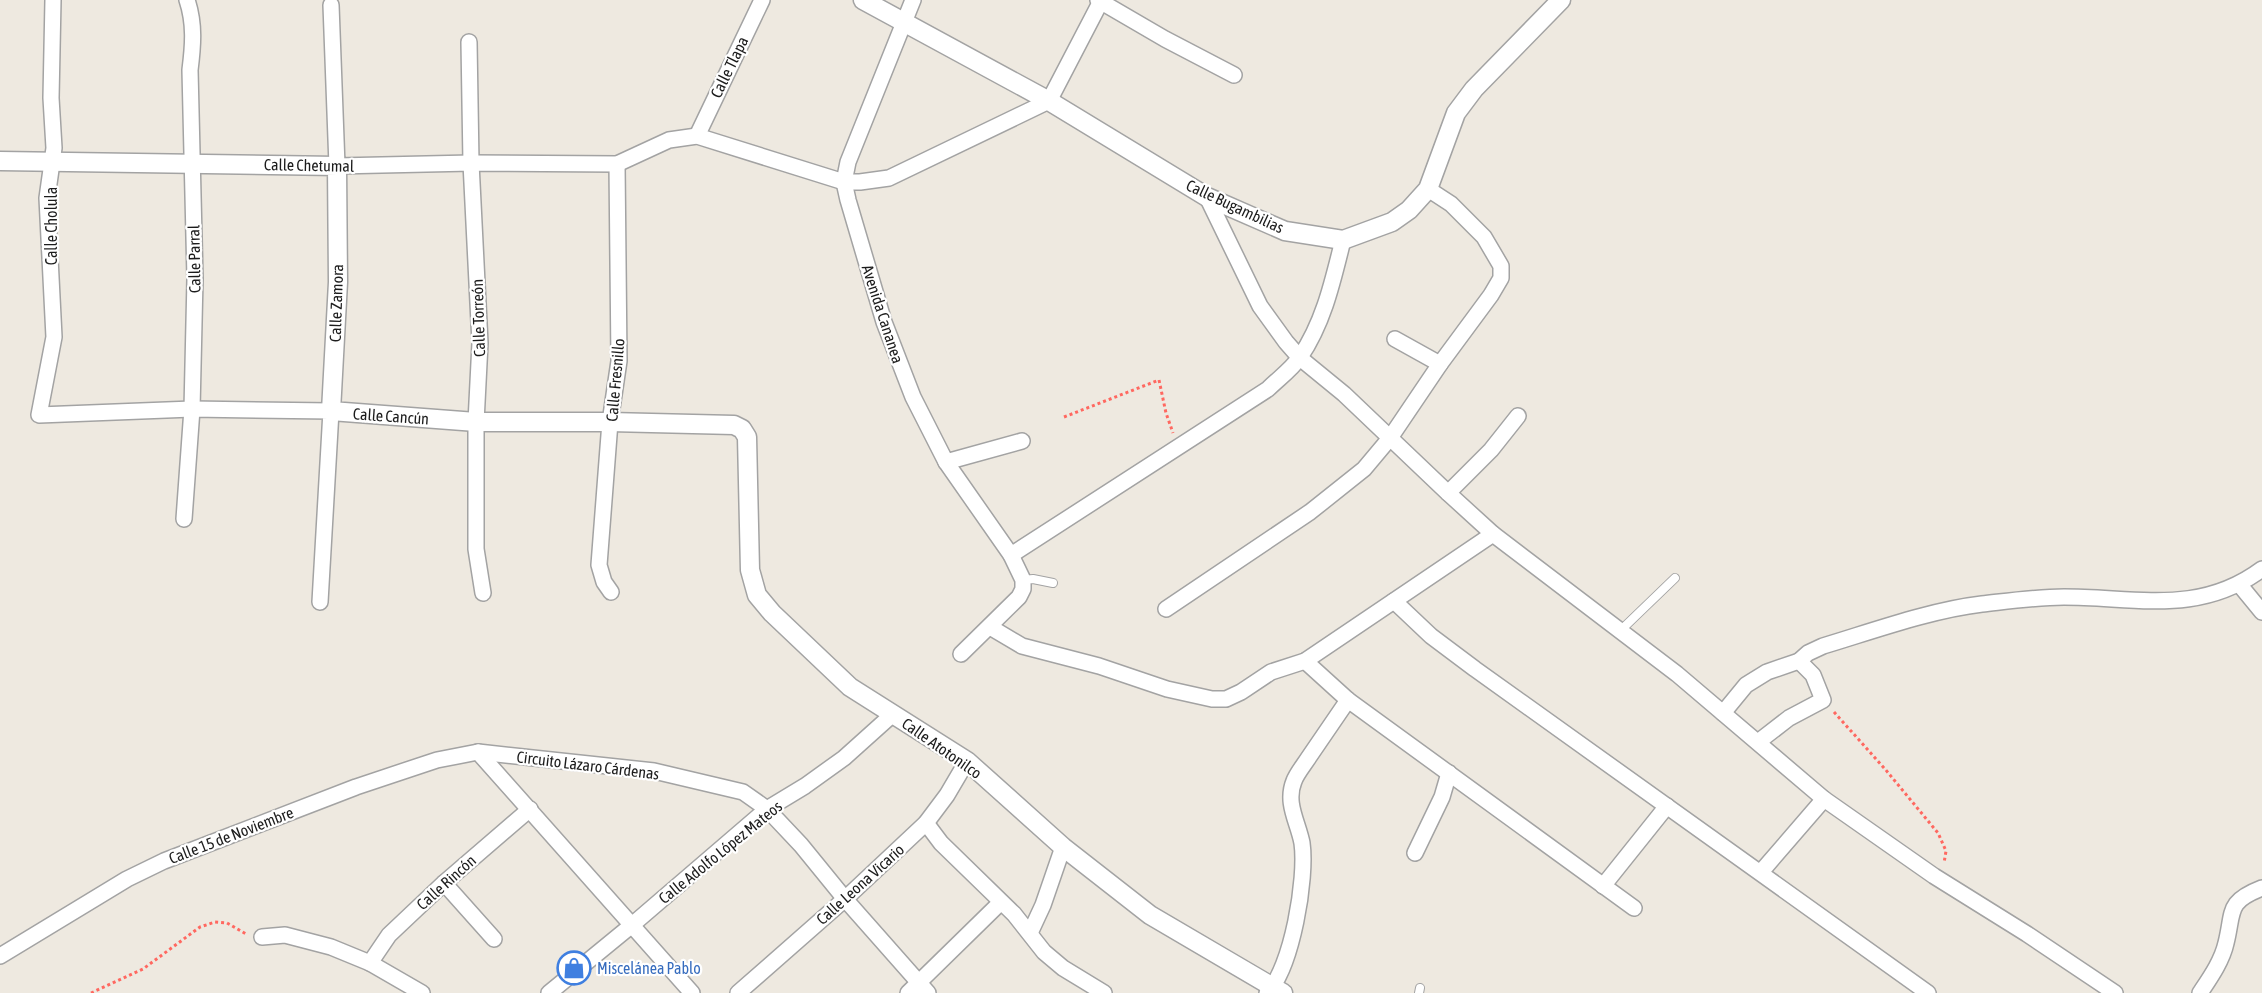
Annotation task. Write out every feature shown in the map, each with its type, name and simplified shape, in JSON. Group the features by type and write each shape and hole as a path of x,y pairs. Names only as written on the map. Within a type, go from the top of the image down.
{"street":[{"name":"Calle Cholula","path":"39,415 54,337 47,198 53,163 52,0"},
{"name":"Calle Parral","path":"184,519 192,409 195,279 190,70 193,42 192,15 187,0"},
{"name":"Calle Tlapa","path":"697,136 762,0"},
{"name":"Calle Bugambilias","path":"863,0 1049,101 1207,197 1285,231 1343,240 1392,222 1409,210 1428,189 1456,112 1474,89 1561,0"},
{"name":"Avenida Cananea","path":"914,0 903,22 848,162 844,182 884,322 899,366 921,415 946,462 1011,555 1023,580"},
{"path":"617,164 669,140 697,136 844,182 889,178 1049,101 1099,1 1234,75"},
{"name":"Calle Zamora","path":"320,602 338,282 337,166 330,4"},
{"name":"Calle Torreón","path":"469,42 471,163 480,343 476,422 476,549 483,593"},
{"name":"Calle Chetumal","path":"0,161 337,166 471,163 617,164"},
{"name":"Calle Fresnillo","path":"611,592 604,582 599,566 610,422 620,362 617,164"},
{"path":"1166,609 1310,512 1364,469 1390,438 1440,364 1491,295 1501,278 1501,266 1484,237 1451,204 1428,189"},
{"path":"1207,197 1260,306 1299,358 1344,394 1493,534 1677,674 1824,799 1934,876 2115,993"},
{"path":"1011,555 1268,389 1299,358 1320,321 1343,240"},
{"path":"1395,339 1440,364"},
{"name":"Calle Cancún","path":"39,415 192,409 331,411 476,422 734,425 742,429"},
{"path":"1448,494 1491,450 1518,416"},
{"name":"Calle Atotonilco","path":"742,429 747,437 750,570 757,595 772,613 850,687 967,761 1063,848 1150,915 1274,991"},
{"path":"946,462 1022,441"},
{"path":"990,627 1022,646 1099,666 1167,689 1212,699 1226,699 1271,672 1305,661 1493,534"},
{"path":"1723,712 1746,685 1767,672 1799,661 1808,653 1823,646 1922,617 1980,604 2063,597 2158,601 2195,599 2239,585 2262,569"},
{"path":"961,654 1019,597 1023,589 1023,580"},
{"path":"2239,585 2262,612"},
{"path":"1394,601 1431,636 1474,669 1928,993"},
{"path":"1305,661 1348,700 1634,908"},
{"path":"1758,742 1789,718 1822,700 1813,675 1799,661"},
{"path":"1274,991 1295,928 1302,870 1302,844 1290,801 1294,781 1348,700"},
{"name":"Calle Adolfo López Mateos","path":"549,993 767,809 805,786 844,758 893,714"},
{"name":"Circuito Lázaro Cárdenas","path":"478,752 654,771 743,792 767,809 801,845 918,990"},
{"name":"Circuito Lázaro Cárdenas","path":"478,752 692,993"},
{"name":"Calle 15 de Noviembre","path":"0,956 127,879 164,861 356,787 437,760 478,752"},
{"name":"Calle Leona Vicario","path":"738,993 845,899 926,823 947,795 967,761"},
{"path":"1415,853 1442,797 1449,773"},
{"path":"1761,872 1824,799"},
{"path":"1603,886 1667,806"},
{"name":"Calle Rincón","path":"370,963 389,935 444,883 530,809"},
{"path":"926,823 941,843 1029,933 1044,952 1063,968 1104,993"},
{"path":"1029,933 1043,905 1063,848"},
{"path":"444,883 494,939"},
{"path":"2200,993 2213,974 2226,944 2230,913 2239,900 2262,888"},
{"path":"918,990 1000,903"},
{"path":"262,937 285,935 331,947 370,963 422,993"}],"lane":[{"path":"1620,631 1675,578"},
{"path":"1023,580 1033,579 1053,583"}],"path":[{"path":"1064,417 1159,380 1166,413 1178,448"},
{"path":"1822,700 1886,769 1938,833 1946,851 1946,861 1934,876"},
{"path":"91,993 143,969 200,927 215,922 227,923 248,936 262,937"}],"place":[{"name":"Miscelánea Pablo","path":"574,968"}]}
